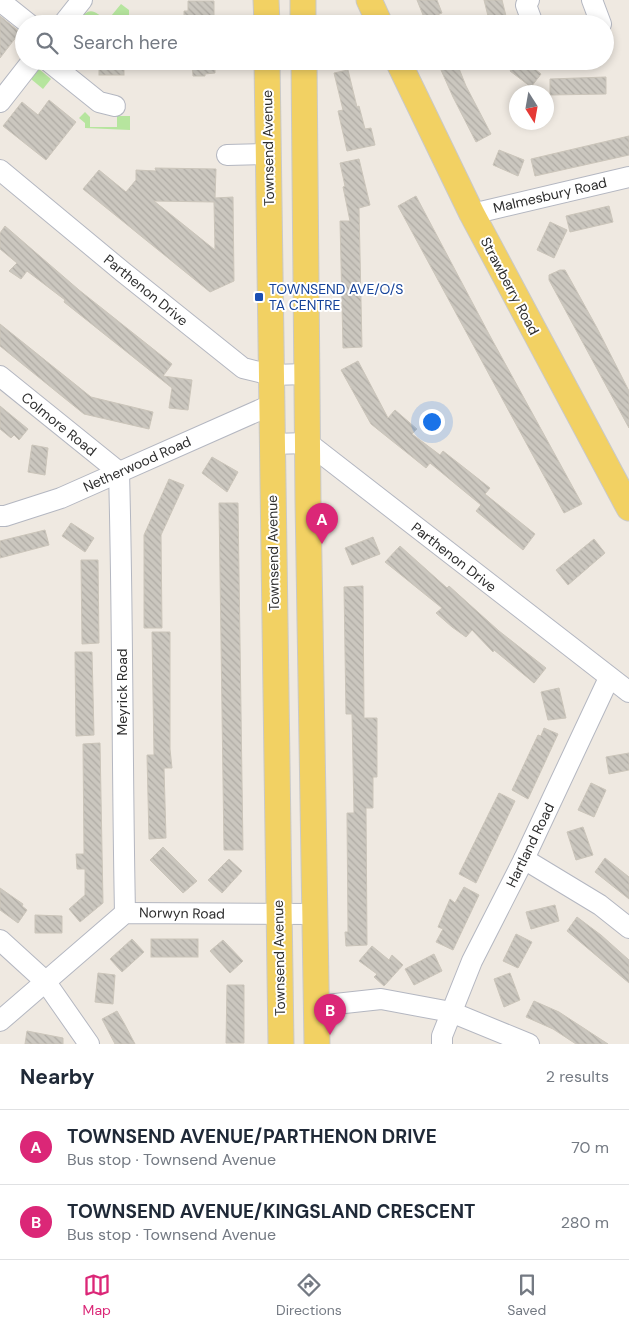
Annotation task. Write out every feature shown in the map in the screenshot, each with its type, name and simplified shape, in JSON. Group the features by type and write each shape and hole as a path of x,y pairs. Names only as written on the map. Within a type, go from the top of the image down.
{"main road":[{"path":"266,0 266,15"},
{"path":"303,0 303,15"},
{"name":"Townsend Avenue","path":"267,70 281,1044"},
{"path":"304,70 317,1044"},
{"name":"Strawberry Road","path":"402,70 472,214 629,508"}],"street":[{"path":"70,15 82,0"},
{"path":"529,0 526,5 530,15"},
{"path":"592,0 598,15"},
{"path":"0,1 18,15"},
{"path":"0,102 25,70"},
{"path":"59,70 100,102 115,106"},
{"path":"227,155 268,154"},
{"name":"Parthenon Drive","path":"0,170 123,272 244,368 271,375 307,374"},
{"name":"Malmesbury Road","path":"472,214 629,177"},
{"name":"Colmore Road","path":"0,376 118,472"},
{"name":"Netherwood Road","path":"0,516 61,498 271,405"},
{"path":"271,444 308,443"},
{"name":"Parthenon Drive","path":"308,443 629,692"},
{"name":"Meyrick Road","path":"118,472 122,587 122,795 125,912"},
{"name":"Hartland Road","path":"442,1044 442,1036 472,961 524,859 609,678"},
{"path":"524,859 600,905 629,928"},
{"name":"Norwyn Road","path":"0,1021 125,912 314,914"},
{"path":"0,940 45,981 89,1044"},
{"path":"317,1006 381,999 451,1012 529,1044"}],"green space":[{"path":"121,4 129,10 129,15 112,15"},
{"path":"92,11 99,15 84,15"},
{"path":"40,70 51,79 43,89 31,79"},
{"path":"85,112 90,117 90,127 117,127 117,116 130,116 130,130 85,128 85,123 79,118"}],"building":[{"path":"417,0 437,0 442,13 423,15"},
{"path":"484,0 502,0 506,15 488,15"},
{"path":"188,1 214,1 214,15 184,15 184,11 188,11"},
{"path":"0,16 15,28 15,38 0,58"},
{"path":"99,70 124,70 124,75 99,75"},
{"path":"193,70 215,70 215,73 205,74 205,76 193,76"},
{"path":"348,70 357,107 359,106 365,129 371,128 375,145 347,151 338,111 343,110 334,73"},
{"path":"441,70 460,70 491,134 476,142"},
{"path":"511,70 536,70 541,74 533,85 528,85"},
{"path":"606,77 606,94 554,95 554,85 550,85 550,79"},
{"path":"49,100 76,122 46,160 3,126 22,102 38,115"},
{"path":"629,136 629,155 535,176 531,159"},
{"path":"499,150 524,160 518,176 493,165"},
{"path":"359,159 370,205 359,208 362,347 343,348 340,221 350,221 340,163"},
{"path":"155,168 216,169 215,198 233,197 234,281 210,292 83,189 99,170 126,192 136,180 136,170 156,171","holes":["154,201 214,202 215,250"]},
{"path":"416,196 582,504 564,513 398,206"},
{"path":"609,206 613,222 570,232 566,216"},
{"path":"550,222 567,230 554,258 537,250"},
{"path":"5,226 79,290 172,364 163,376 192,380 188,410 169,408 172,388 64,302 65,300 27,271 21,279 9,271 17,263 0,249 0,233"},
{"path":"565,270 629,391 629,428 549,280 549,275"},
{"path":"0,324 91,397 153,412 149,429 84,414 0,346"},
{"path":"358,361 388,418 395,410 417,429 412,434 440,455 443,451 490,488 485,494 535,534 523,550 476,511 481,505 430,463 426,468 371,424 341,370"},
{"path":"0,406 28,429 19,440 14,435 11,438 0,429"},
{"path":"32,445 48,448 45,475 28,472"},
{"path":"212,457 238,472 227,492 202,473"},
{"path":"169,479 184,485 161,535 162,628 144,628 144,535"},
{"path":"219,503 238,503 243,850 224,850"},
{"path":"71,523 94,538 85,552 62,536"},
{"path":"45,530 49,545 0,558 0,541"},
{"path":"373,537 380,554 352,565 345,548"},
{"path":"594,539 605,553 568,585 556,570"},
{"path":"400,546 447,588 449,586 499,631 546,668 534,683 494,650 493,652 472,630 466,637 452,627 436,613 442,608 385,562"},
{"path":"81,560 98,560 99,643 82,644"},
{"path":"363,586 364,718 377,718 377,777 373,777 373,808 366,808 367,945 346,946 345,932 348,932 347,813 354,813 352,714 346,714 344,587"},
{"path":"152,632 170,632 170,749 172,768 164,768 166,838 149,839 147,755 154,755"},
{"path":"75,652 92,652 94,735 76,736"},
{"path":"559,688 566,718 548,720 541,692"},
{"path":"544,728 558,734 528,799 512,790 538,735 541,736"},
{"path":"100,743 103,903 80,922 69,909 85,895 85,869 77,869 76,854 84,854 83,744"},
{"path":"629,753 629,770 609,774 606,757"},
{"path":"591,783 606,790 594,817 578,810"},
{"path":"499,793 515,801 476,883 459,874"},
{"path":"583,827 593,855 576,860 567,832"},
{"path":"163,847 197,881 183,893 150,860"},
{"path":"605,858 629,877 629,899 595,872"},
{"path":"229,859 242,871 222,893 208,880"},
{"path":"464,887 479,895 453,950 436,942 443,929 438,927 450,899 455,903"},
{"path":"0,888 23,904 22,906 27,910 18,923 0,910"},
{"path":"555,905 559,921 531,929 526,912"},
{"path":"35,915 62,916 62,933 35,933"},
{"path":"577,917 629,960 629,983 567,931"},
{"path":"516,934 532,942 518,968 503,961"},
{"path":"132,939 144,952 122,972 110,959"},
{"path":"151,939 198,939 198,957 151,957"},
{"path":"223,940 243,961 230,973 210,951"},
{"path":"372,946 389,960 392,955 403,965 384,986 374,977 377,974 359,961"},
{"path":"434,954 442,971 414,985 405,969"},
{"path":"98,973 115,975 113,1004 95,1002"},
{"path":"510,973 520,1000 504,1007 494,979"},
{"path":"227,985 244,985 244,1043 226,1043"},
{"path":"534,1001 559,1012 608,1044 576,1044 553,1029 526,1017"},
{"path":"117,1011 135,1044 115,1044 102,1019"},
{"path":"27,1031 63,1038 63,1044 25,1044"}],"place":[{"name":"TOWNSEND AVE/O/S TA CENTRE","path":"259,297"},
{"name":"TOWNSEND AVENUE/PARTHENON DRIVE","path":"322,544"},
{"name":"TOWNSEND AVENUE/KINGSLAND CRESCENT","path":"330,1035"}]}
